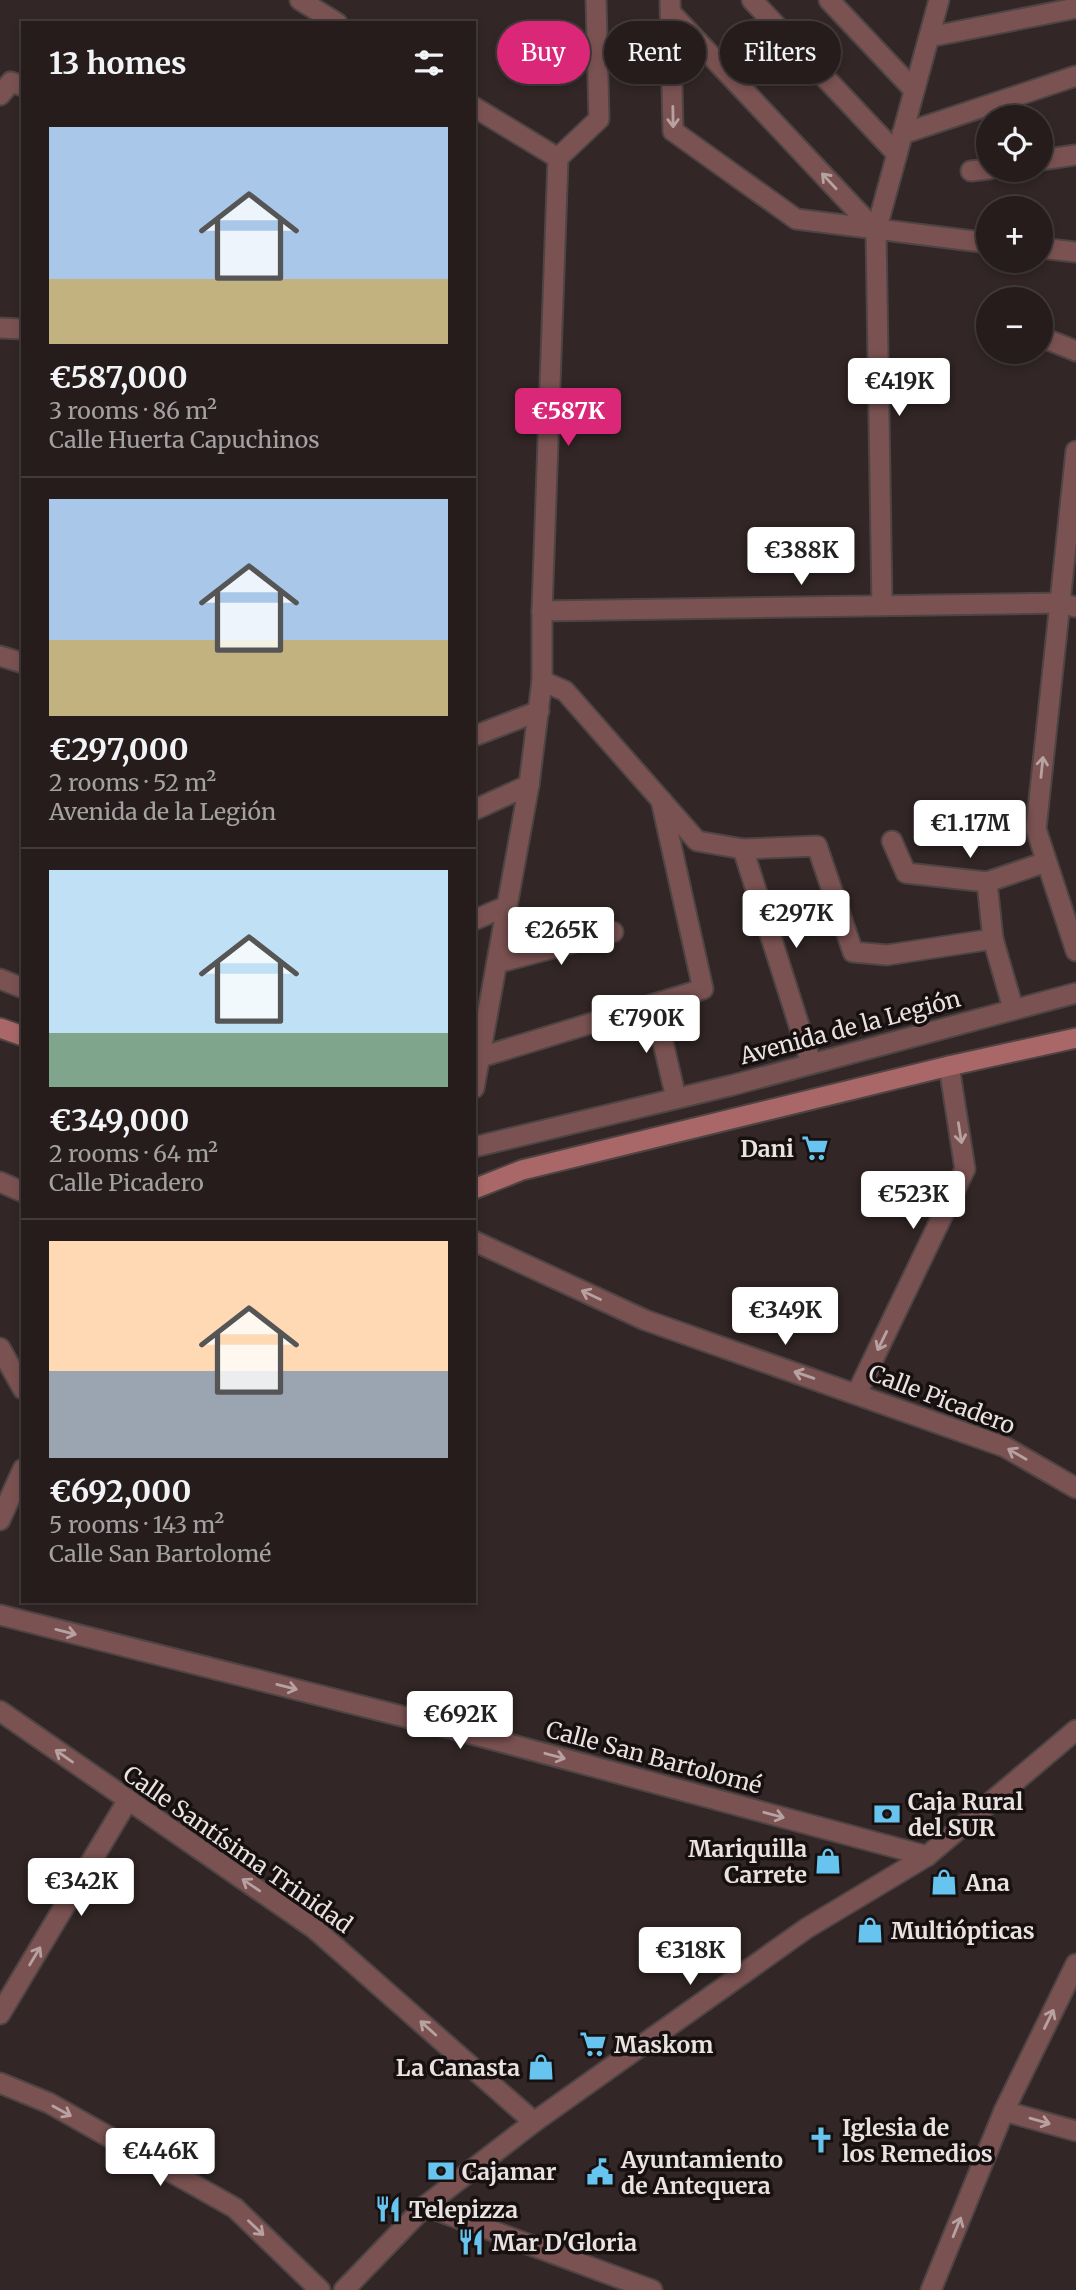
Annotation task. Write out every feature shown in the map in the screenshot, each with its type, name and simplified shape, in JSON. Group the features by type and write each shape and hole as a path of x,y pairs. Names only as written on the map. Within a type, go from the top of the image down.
{"main road":[{"path":"0,1028 21,1035"},
{"path":"476,1188 522,1170 949,1066 1076,1038"}],"street":[{"path":"300,0 334,21"},
{"path":"476,1079 529,786 539,711 558,159 599,119 596,0"},
{"path":"752,0 897,154"},
{"path":"830,0 914,90"},
{"path":"882,606 876,231 929,37 934,3"},
{"path":"670,7 876,231"},
{"path":"670,7 673,131 796,219 976,242"},
{"path":"929,37 1076,8"},
{"path":"902,134 1076,76"},
{"path":"0,95 11,82 21,85"},
{"path":"476,108 558,159"},
{"path":"1053,158 1076,155"},
{"path":"1053,249 1076,252"},
{"path":"0,328 21,329"},
{"path":"1053,342 1076,351"},
{"path":"1076,451 1068,605 1036,829 1076,951"},
{"path":"542,611 1068,605"},
{"path":"0,656 21,662"},
{"path":"542,681 565,691 697,841 743,849 817,846 853,952 887,955 993,939"},
{"path":"476,735 539,711"},
{"path":"476,809 529,786"},
{"path":"481,1057 703,989 660,798"},
{"path":"892,841 906,873 987,882 1046,862"},
{"path":"743,849 811,1063"},
{"path":"987,882 993,939 1013,1009"},
{"path":"476,919 507,906"},
{"path":"497,963 614,932"},
{"path":"0,979 21,987"},
{"name":"Avenida de la Legión","path":"476,1147 676,1098 1076,993"},
{"path":"654,1004 676,1098"},
{"path":"857,1393 965,1169 949,1066"},
{"path":"0,1182 21,1191"},
{"name":"Calle Picadero","path":"476,1242 645,1320 1004,1447 1076,1488"},
{"path":"0,1348 21,1385"},
{"path":"0,1520 21,1473"},
{"name":"Calle San Bartolomé","path":"0,1615 453,1729 927,1856"},
{"name":"Calle Santísima Trinidad","path":"0,1711 315,1929 534,2122"},
{"path":"344,2290 425,2206 534,2122 807,1928 927,1856 1076,1730"},
{"path":"0,2014 128,1800"},
{"path":"931,2290 1004,2110 1076,1964"},
{"path":"0,2083 49,2103 235,2208 320,2290"},
{"path":"1004,2110 1076,2131"},
{"path":"425,2206 652,2290"}],"place":[{"name":"Dani","path":"815,1148"},
{"name":"Caja Rural del SUR","path":"887,1814"},
{"name":"Mariquilla Carrete","path":"828,1861"},
{"name":"Ana","path":"944,1882"},
{"name":"Multiópticas","path":"870,1930"},
{"name":"Maskom","path":"593,2044"},
{"name":"La Canasta","path":"541,2067"},
{"name":"Iglesia de los Remedios","path":"821,2140"},
{"name":"Cajamar","path":"441,2171"},
{"name":"Ayuntamiento de Antequera","path":"600,2172"},
{"name":"Telepizza","path":"388,2209"},
{"name":"Mar D'Gloria","path":"471,2242"}]}
